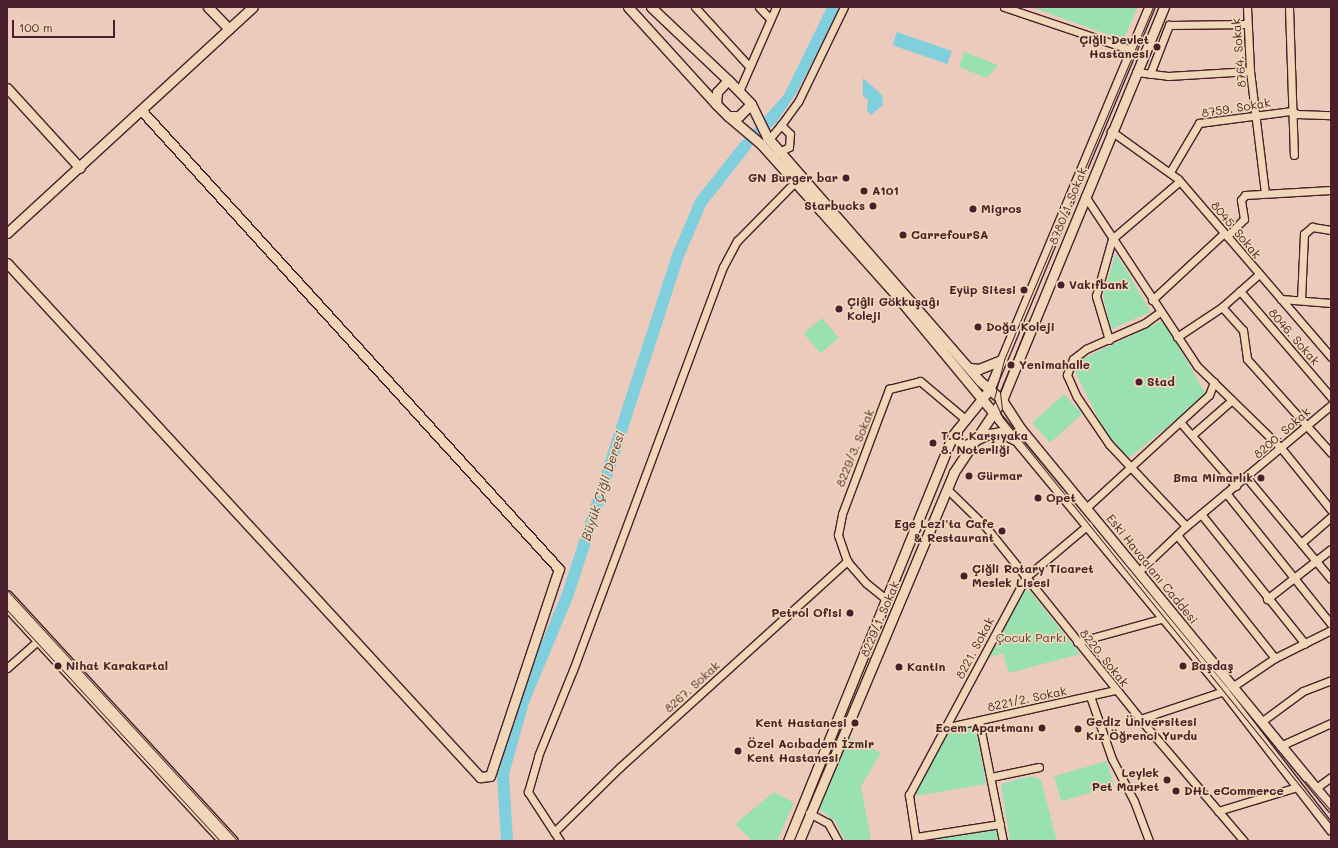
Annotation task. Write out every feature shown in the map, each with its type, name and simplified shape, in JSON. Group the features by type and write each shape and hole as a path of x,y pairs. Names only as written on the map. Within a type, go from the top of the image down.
{"street":[{"path":"208,7 229,29"},
{"path":"7,233 80,168 253,7"},
{"path":"628,7 728,116 739,116 751,104 740,88 728,80 652,7"},
{"path":"695,7 748,65"},
{"path":"759,7 770,19"},
{"path":"740,88 748,65 776,7"},
{"path":"768,138 781,125 798,102 844,7"},
{"path":"1004,7 1132,50"},
{"name":"8229/1. Sokak","path":"788,841 957,429 964,418 982,400 989,390 1132,50 1148,7"},
{"name":"8780/1. Sokak","path":"992,412 1002,400 1111,131 1164,7"},
{"name":"8764. Sokak","path":"1247,7 1250,71 1258,116 1265,193"},
{"path":"1289,7 1294,155"},
{"path":"1150,74 1169,25 1247,24"},
{"path":"1136,72 1168,76 1250,71"},
{"path":"716,104 717,92 728,80"},
{"path":"7,88 80,168"},
{"name":"Eski Havaalanı Caddesi","path":"751,104 768,138 989,390 1002,400 1021,429 1138,572 1228,689 1298,787 1331,830"},
{"path":"7,263 480,777 490,776 560,569 142,111"},
{"name":"8759. Sokak","path":"1170,172 1199,123 1292,111 1297,114 1331,115"},
{"name":"Eski Havaalanı Caddesi","path":"728,116 761,144 862,256 1018,441 1164,618 1260,722 1331,807"},
{"path":"770,154 781,152 789,147 790,134 781,125"},
{"name":"8045. Sokak","path":"1111,131 1170,172 1180,181 1331,357"},
{"path":"1110,340 1096,296 1112,239 1180,181"},
{"path":"560,841 528,792 538,756 573,670 722,267 737,241 795,182"},
{"path":"1152,300 1244,219 1242,197 1265,193 1331,190"},
{"path":"1085,196 1177,337 1214,382 1281,448 1331,510"},
{"path":"1301,300 1304,234 1312,227 1331,230"},
{"path":"1177,337 1222,307 1259,274"},
{"name":"8046. Sokak","path":"1240,291 1331,397"},
{"path":"1281,299 1331,303"},
{"path":"1222,307 1243,330 1247,360 1331,453"},
{"path":"1160,312 1145,323 1110,340 1086,348 1073,359 1067,375 1093,423 1186,526"},
{"path":"970,368 979,369 1001,360"},
{"name":"8229/3. Sokak","path":"847,561 838,535 842,514 889,389 920,381 964,418"},
{"path":"1086,508 1209,395 1214,382"},
{"path":"1192,434 1232,400"},
{"name":"8200. Sokak","path":"1138,572 1186,526 1236,486 1331,404"},
{"name":"8229/1. Sokak","path":"799,841 809,813 947,489 971,445 992,412"},
{"path":"1180,422 1236,486"},
{"path":"957,429 959,443 971,445 988,434 1000,432 1018,441"},
{"path":"1246,477 1331,579"},
{"name":"8220. Sokak","path":"947,489 985,526 1140,720 1241,840"},
{"path":"1226,493 1331,624"},
{"path":"1201,514 1304,644"},
{"path":"1301,543 1331,517"},
{"path":"1026,577 1088,525"},
{"path":"1177,535 1275,658"},
{"path":"1267,599 1331,549"},
{"path":"847,561 887,600"},
{"name":"8267. Sokak","path":"554,832 620,766 847,561"},
{"name":"8221. Sokak","path":"916,839 909,795 1026,577"},
{"path":"7,595 41,638 223,841"},
{"path":"7,607 41,638 233,841"},
{"path":"1077,642 1164,618"},
{"path":"1140,720 1228,689 1275,658 1331,630"},
{"path":"7,668 41,638"},
{"path":"1260,722 1303,691 1331,680"},
{"name":"8221/2. Sokak","path":"944,728 1116,690"},
{"path":"1090,696 1112,758 1134,801 1149,841"},
{"path":"979,721 1003,841"},
{"path":"1280,746 1331,723"},
{"path":"991,777 1039,767"},
{"path":"1316,788 1331,777"},
{"path":"1218,811 1298,787"},
{"path":"809,813 828,823 838,841"},
{"path":"916,839 1000,824"}],"green space":[{"path":"1031,7 1138,7 1123,40"},
{"path":"964,52 998,65 987,78 959,67"},
{"path":"1116,253 1151,312 1111,329 1103,295"},
{"path":"822,318 839,338 820,353 804,333"},
{"name":"Stad","path":"1164,320 1206,395 1129,458 1109,439 1073,368 1082,359"},
{"path":"1064,394 1082,414 1050,443 1032,423"},
{"name":"Çocuk Parkı","path":"1029,590 1080,654 1009,673 1003,653 986,659 1024,591"},
{"path":"975,725 986,784 916,796 915,790 945,731"},
{"path":"847,736 881,753 861,786 871,841 845,841 835,821 816,807"},
{"path":"1107,761 1114,786 1061,801 1054,776"},
{"path":"1031,776 1041,780 1057,841 1010,841 1001,784"},
{"path":"774,792 794,803 777,841 752,841 735,824"},
{"path":"996,829 998,841 923,841"}],"water":[{"path":"827,7 841,7 797,92 776,123 748,149 742,142 784,95"},
{"path":"897,32 952,51 947,64 892,45"},
{"path":"863,78 882,95 883,105 871,115 867,111 868,100 863,96"}],"waterway":[{"name":"Büyük Çiğli Deresi","path":"507,841 503,774 523,702 568,594 679,253 701,202 745,146"}],"tram line":[{"path":"1153,7 1004,360 994,399 1003,418 1331,824"},
{"path":"1002,409 1000,393 1029,319"},
{"path":"7,590 238,841"},
{"path":"7,610 220,841"},
{"path":"1305,781 1331,811"}],"place":[{"name":"Çiğli Devlet Hastanesi","path":"1157,47"},
{"name":"GN Burger bar","path":"846,178"},
{"name":"A101","path":"864,191"},
{"name":"Starbucks","path":"873,206"},
{"name":"Migros","path":"973,209"},
{"name":"CarrefourSA","path":"903,235"},
{"name":"Vakıfbank","path":"1061,285"},
{"name":"Eyüp Sitesi","path":"1024,290"},
{"name":"Çiĝli Gökkuşaĝı Koleji","path":"839,309"},
{"name":"Doğa Koleji","path":"978,327"},
{"name":"Yenimahalle","path":"1011,365"},
{"name":"Stad","path":"1139,382"},
{"name":"T.C. Karşıyaka 8. Noterliği","path":"933,443"},
{"name":"Gürmar","path":"969,476"},
{"name":"Bma Mimarlık","path":"1261,478"},
{"name":"Opet","path":"1038,498"},
{"name":"Ege Lezi'ta Cafe & Restaurant","path":"1002,531"},
{"name":"Çiğli Rotary Ticaret Meslek Lisesi","path":"964,576"},
{"name":"Petrol Ofisi","path":"850,613"},
{"name":"Nihat Karakartal","path":"58,666"},
{"name":"Başdaş","path":"1183,666"},
{"name":"Kantin","path":"899,667"},
{"name":"Kent Hastanesi","path":"855,723"},
{"name":"Ecem Apartmanı","path":"1042,728"},
{"name":"Gediz Üniversitesi Kız Öğrenci Yurdu","path":"1078,729"},
{"name":"Özel Acıbadem İzmir Kent Hastanesi","path":"738,751"},
{"name":"Leylek Pet Market","path":"1167,780"},
{"name":"DHL eCommerce","path":"1176,791"}]}
